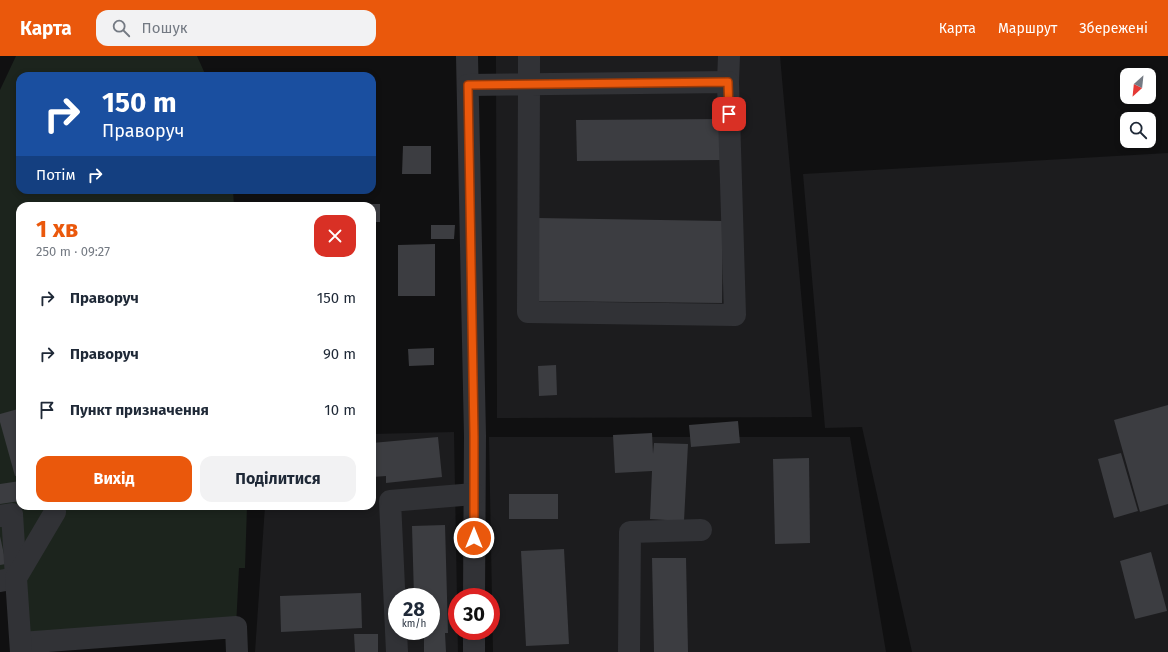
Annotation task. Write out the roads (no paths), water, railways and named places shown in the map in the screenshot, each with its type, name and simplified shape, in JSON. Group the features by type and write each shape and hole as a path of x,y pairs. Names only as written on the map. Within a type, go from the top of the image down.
{"street":[{"path":"467,56 474,428 474,588"},
{"path":"529,56 528,312 735,315 728,82 729,56"},
{"path":"468,85 728,82"},
{"path":"397,652 390,501 474,494"},
{"path":"8,579 55,512 55,510"},
{"path":"0,516 12,514 8,579 21,647 236,627 237,652"},
{"path":"629,652 630,532 701,530"},
{"path":"474,640 474,652"}]}
